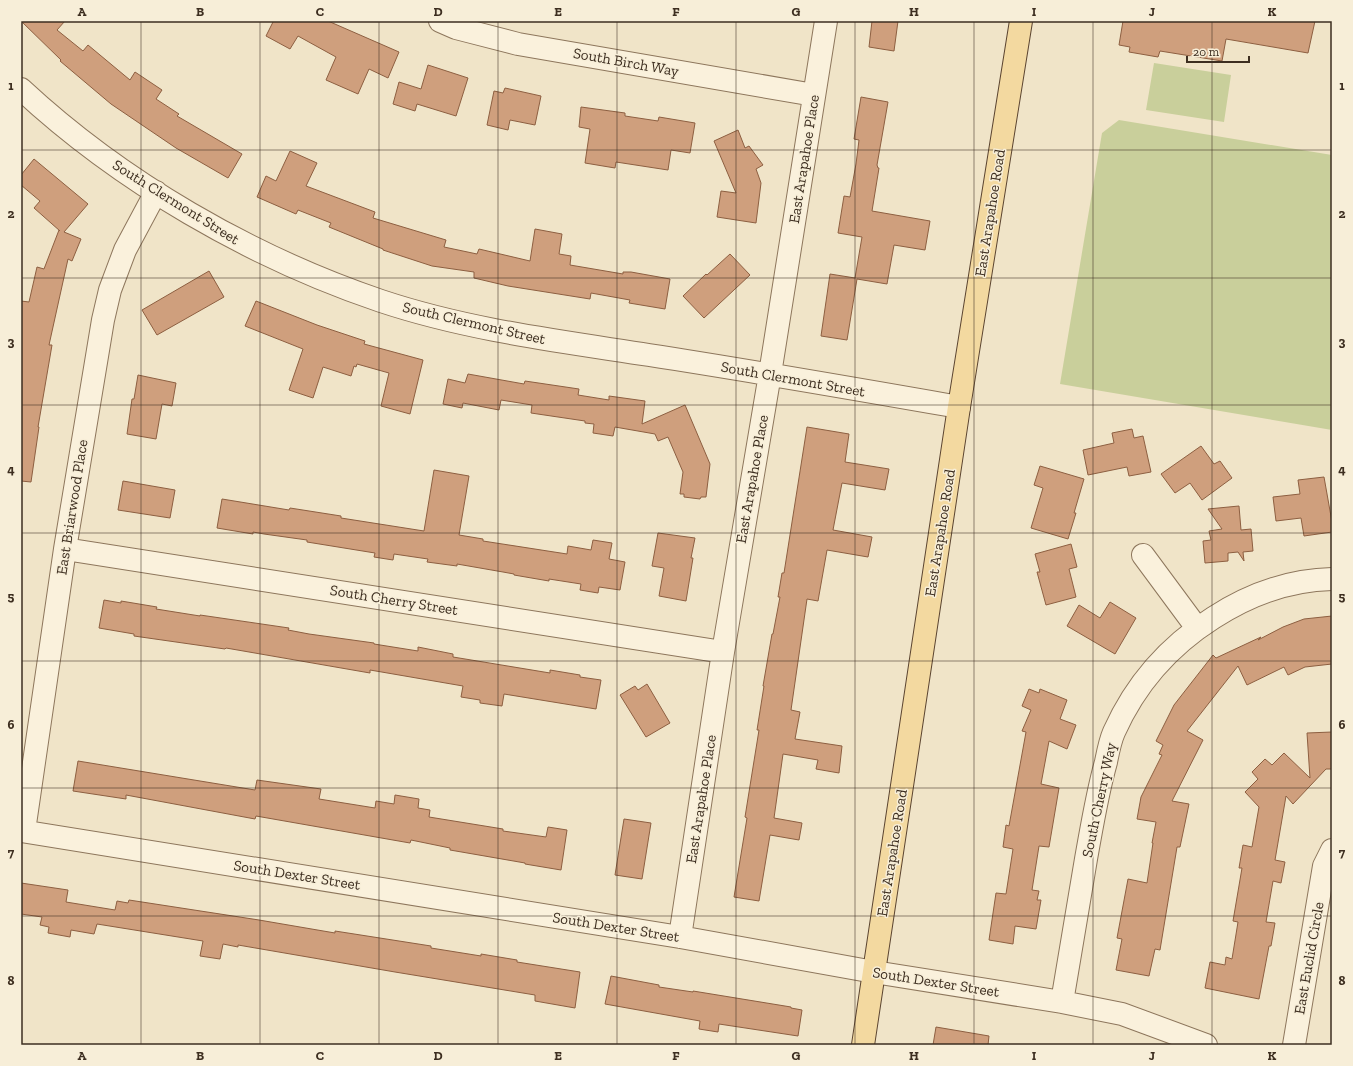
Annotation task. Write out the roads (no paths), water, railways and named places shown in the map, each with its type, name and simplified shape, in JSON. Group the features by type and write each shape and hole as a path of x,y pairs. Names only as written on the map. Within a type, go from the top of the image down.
{"main road":[{"name":"East Arapahoe Road","path":"863,1045 959,407 1021,21"}],"street":[{"name":"South Birch Way","path":"440,21 456,28 518,44 814,95"},
{"name":"East Arapahoe Place","path":"680,937 723,652 770,374 826,21"},
{"name":"South Clermont Street","path":"21,89 48,114 103,156 156,192 237,240 299,270 382,301 450,321 520,335 770,374 959,407"},
{"name":"East Briarwood Place","path":"22,831 65,549 103,320 110,290 125,250 156,192"},
{"name":"South Cherry Street","path":"65,549 723,652"},
{"path":"1143,555 1197,628"},
{"name":"South Cherry Way","path":"1062,1002 1097,793 1113,734 1130,699 1155,666 1197,628 1230,607 1271,589 1310,580 1332,579"},
{"name":"South Dexter Street","path":"22,831 680,937 874,972 1062,1002 1122,1014 1206,1045"},
{"name":"East Euclid Circle","path":"1294,1045 1324,866 1332,850"}]}
